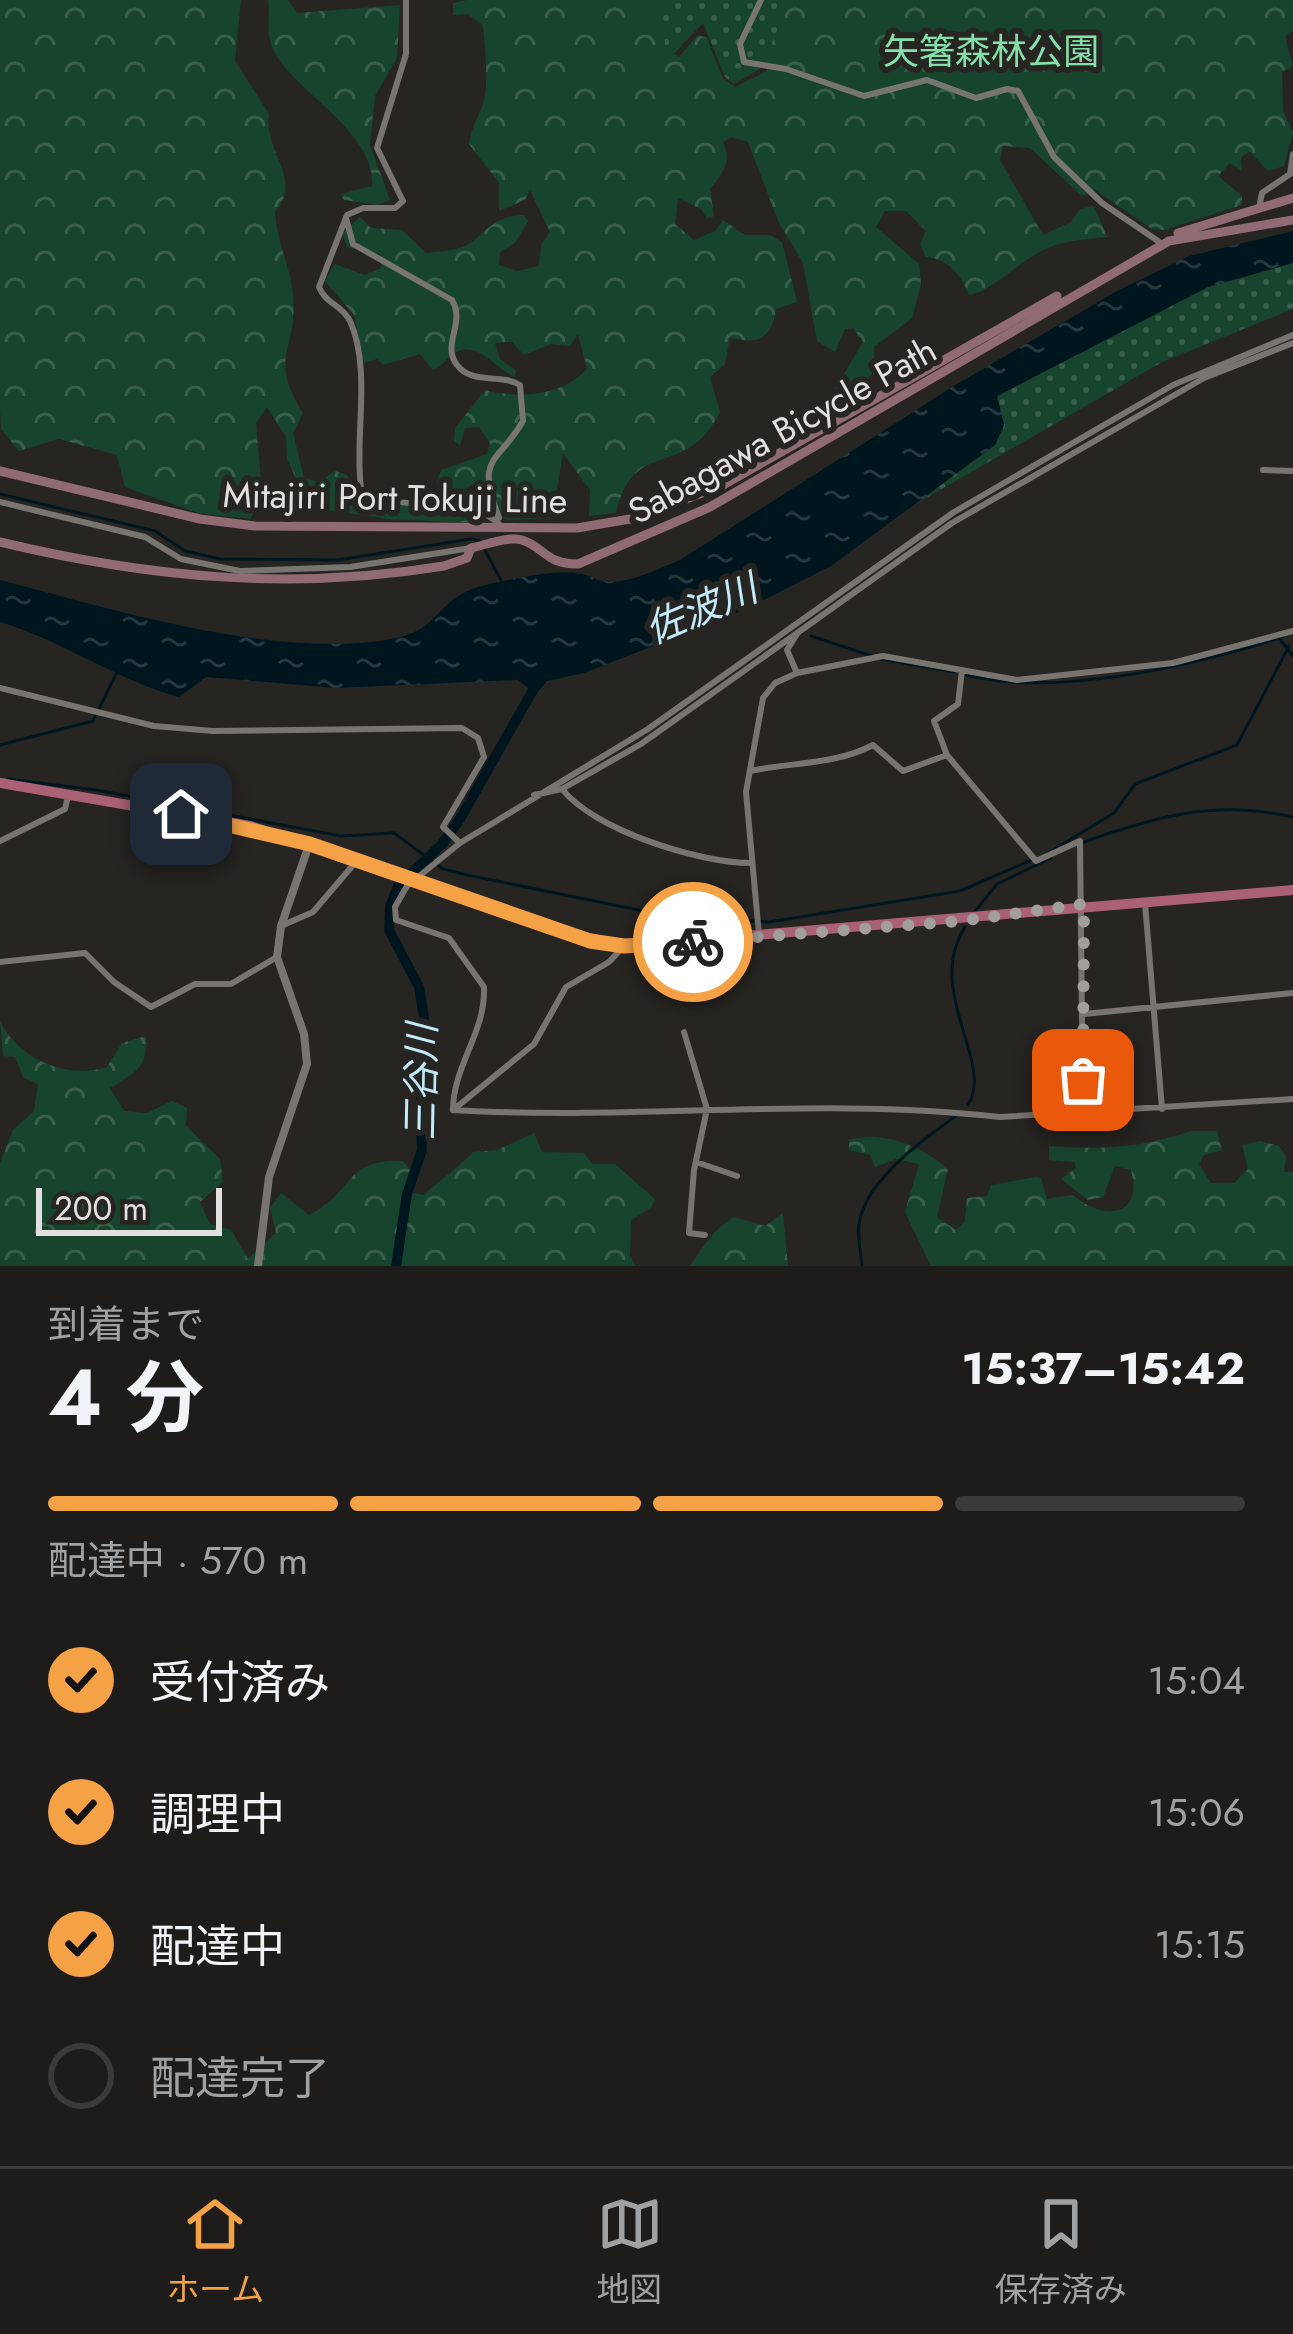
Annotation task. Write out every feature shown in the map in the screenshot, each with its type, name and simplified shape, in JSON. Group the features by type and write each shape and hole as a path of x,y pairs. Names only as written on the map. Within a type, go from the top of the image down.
{"main road":[{"name":"Mitajiri Port Tokuji Line","path":"0,471 233,525 606,525 670,508 826,434 1158,241 1293,198"},
{"name":"Sabagawa Bicycle Path","path":"492,543 523,540 546,559 578,564 693,516 826,434 978,354 1169,241 1293,220"},
{"path":"0,542 173,576 268,583 444,566 467,557 473,548 492,543"},
{"path":"0,783 250,826 590,941 624,946 1293,890"}],"street":[{"path":"406,0 406,53 376,148 403,201 395,208 363,208 346,215 319,287 344,312 352,329 363,412 361,488 398,504 463,505 497,525"},
{"path":"761,0 740,44 744,62 786,69 864,96 927,80 976,98 1007,89 1018,92 1054,158 1102,203 1158,241"},
{"path":"1258,208 1262,193 1290,174 1293,154"},
{"path":"346,215 345,228 353,244 452,300 460,320 451,346 459,369 472,377 504,377 520,385 523,422 491,463 490,495 497,525 492,543"},
{"path":"978,354 992,335 1013,330"},
{"path":"534,795 562,789 641,744 940,533 1204,378 1293,339"},
{"path":"453,1110 458,1076 479,1028 484,987 448,938 396,920 395,907 408,879 457,840 648,729 911,542 1173,385 1293,339"},
{"path":"1262,470 1293,471"},
{"path":"0,502 145,537 198,565 240,571 350,567 473,548"},
{"path":"911,542 940,533"},
{"path":"797,673 787,650 823,604"},
{"path":"759,937 751,862 750,771 766,691 797,673 879,657 1017,680 1173,663 1293,631"},
{"path":"961,672 958,704 934,722 947,755 1036,861 1079,841 1084,904 1083,1113"},
{"path":"0,688 154,726 213,731 462,728 478,738 484,757 445,824 457,840"},
{"path":"750,771 814,758 831,761 872,745 903,771 947,755"},
{"path":"562,789 580,811 629,835 708,860 751,862"},
{"path":"0,841 65,809 68,794"},
{"path":"258,1266 269,1177 307,1064 304,1034 277,957 281,926 310,844"},
{"path":"281,926 313,912 355,860"},
{"path":"1144,899 1162,1109"},
{"path":"453,1110 534,1043 566,986 609,962 624,946"},
{"path":"0,962 86,953 114,982 151,1007 195,984 231,983 277,957"},
{"path":"1084,1014 1293,993"},
{"path":"684,1032 707,1113 696,1162 689,1233 706,1235"},
{"path":"453,1110 967,1109 1000,1117 1293,1099"},
{"path":"696,1162 737,1176"}],"green space":[{"path":"0,0 241,0 235,61 269,114 271,140 284,176 283,200 275,212 293,296 285,366 303,413 293,433 304,478 319,482 335,471 347,475 360,498 470,513 486,517 483,523 388,519 309,507 287,459 286,437 267,407 256,423 261,483 251,519 198,513 125,487 117,455 59,439 19,451 1,429 0,409"},
{"path":"268,0 288,0 297,13 400,5 397,58 375,96 370,145 390,200 377,205 344,200 341,194 372,186 370,167 349,132 275,53"},
{"name":"矢箸森林公園","path":"587,0 1066,0 1098,164 781,56 734,84 725,77 703,23 669,59"},
{"path":"659,0 666,49 679,57 698,35 707,38 723,79 735,87 767,71 766,55 791,0 1293,0 1293,31 1285,36 1293,67 1282,71 1283,111 1293,132 1284,166 1268,171 1249,151 1241,158 1242,171 1230,163 1218,176 1242,196 1242,205 1164,230 1152,229 1095,190 1082,196 1030,148 1003,146 1000,160 1043,235 1071,222 1080,209 1094,206 1107,237 1050,247 969,295 953,269 926,257 920,244 926,231 906,211 885,211 876,227 919,264 921,284 912,318 874,347 875,371 859,388 859,402 827,420 822,411 863,342 853,328 845,329 835,352 817,341 803,263 779,223 748,142 731,137 723,142 725,167 710,189 714,216 707,219 701,209 678,198 675,224 694,240 715,231 723,220 745,235 770,235 782,242 797,302 776,309 762,337 730,337 725,364 710,377 720,412 692,446 635,474 616,513 589,516 590,490 563,453 552,518 508,520 486,509 482,486 471,485 454,498 443,495 437,482 441,470 487,454 490,443 479,427 465,428 460,445 454,441 455,428 485,390 540,393 577,378 587,369 578,334 570,346 551,344 524,355 512,342 495,343 500,359 516,370 515,377 487,357 464,349 433,370 420,354 383,365 377,359 364,363 354,315 325,281 335,264 365,275 381,268 381,255 347,247 342,234 360,217 371,228 402,230 426,253 463,247 501,220 524,215 528,221 515,243 500,252 499,265 517,271 539,266 541,245 550,232 530,190 525,200 499,211 499,183 469,144 485,96 486,70 483,25 467,14 453,15 453,3"},
{"path":"1293,263 1293,309 1162,362 914,505 995,445 1004,425 997,396 1208,287"},
{"path":"0,1021 31,1056 76,1071 107,1067 122,1043 146,1036 145,1056 138,1068 110,1088 124,1111 147,1113 172,1101 187,1108 186,1126 220,1159 223,1182 200,1202 210,1224 231,1230 248,1259 276,1233 270,1208 281,1193 309,1215 335,1197 358,1171 403,1161 411,1171 408,1192 423,1195 473,1152 497,1150 534,1133 542,1152 584,1153 592,1164 615,1164 655,1199 651,1208 631,1220 630,1256 636,1266 0,1266 0,1163 13,1130 34,1111 38,1084 23,1077 15,1057 3,1056"},
{"path":"1191,1131 1217,1131 1222,1150 1204,1155 1199,1164 1211,1183 1234,1183 1248,1169 1242,1145 1260,1141 1279,1146 1286,1157 1284,1172 1293,1172 1293,1266 931,1266 905,1212 919,1164 896,1159 875,1167 870,1155 849,1150 849,1140 875,1137 914,1147 948,1169 937,1217 956,1230 965,1221 967,1198 987,1196 991,1185 1036,1177 1041,1178 1047,1199 1073,1195 1097,1209 1118,1210 1132,1198 1131,1170 1115,1166 1103,1197 1088,1200 1061,1179 1076,1168 1074,1162 1049,1160 1049,1146 1121,1146"},
{"path":"783,1213 788,1266 690,1266 734,1217 765,1226"}],"water":[{"name":"佐波川","path":"1293,231 1293,263 1208,287 997,396 1004,425 995,445 831,566 740,612 584,673 547,681 536,694 518,680 336,688 206,677 179,697 0,622 0,580 197,629 250,638 351,644 412,633 460,595 494,583 556,573 610,582 637,577 680,560 957,384 1117,291 1189,256"}],"waterway":[{"path":"0,494 155,531 185,551 220,559 338,560 471,539 480,541 501,580"},
{"path":"811,636 872,656"},
{"path":"963,674 999,681 1081,681 1167,668 1283,637"},
{"path":"1280,639 1293,656"},
{"path":"1048,853 1114,813 1135,784 1237,745 1289,646"},
{"path":"881,659 954,672"},
{"path":"0,745 93,721 118,670"},
{"name":"三谷川","path":"396,1266 407,1194 422,1150 420,1109 427,1036 419,987 389,930 390,907 398,886 442,844 460,819 537,683"},
{"path":"8,779 96,790 341,836 394,833 443,869 658,914 769,922 960,891 1034,859"},
{"path":"1081,843 1134,825 1211,810 1293,817"},
{"path":"973,914 997,884 1051,858"},
{"path":"965,927 954,951 952,976 973,1068 974,1088 968,1105"},
{"path":"862,1266 859,1224 874,1189 899,1161 956,1116"}],"way so far":[{"path":"693,942 961,921 1084,904 1083,1080"}],"route":[{"path":"181,814 250,826 310,844 590,941 624,946 693,942"}]}
